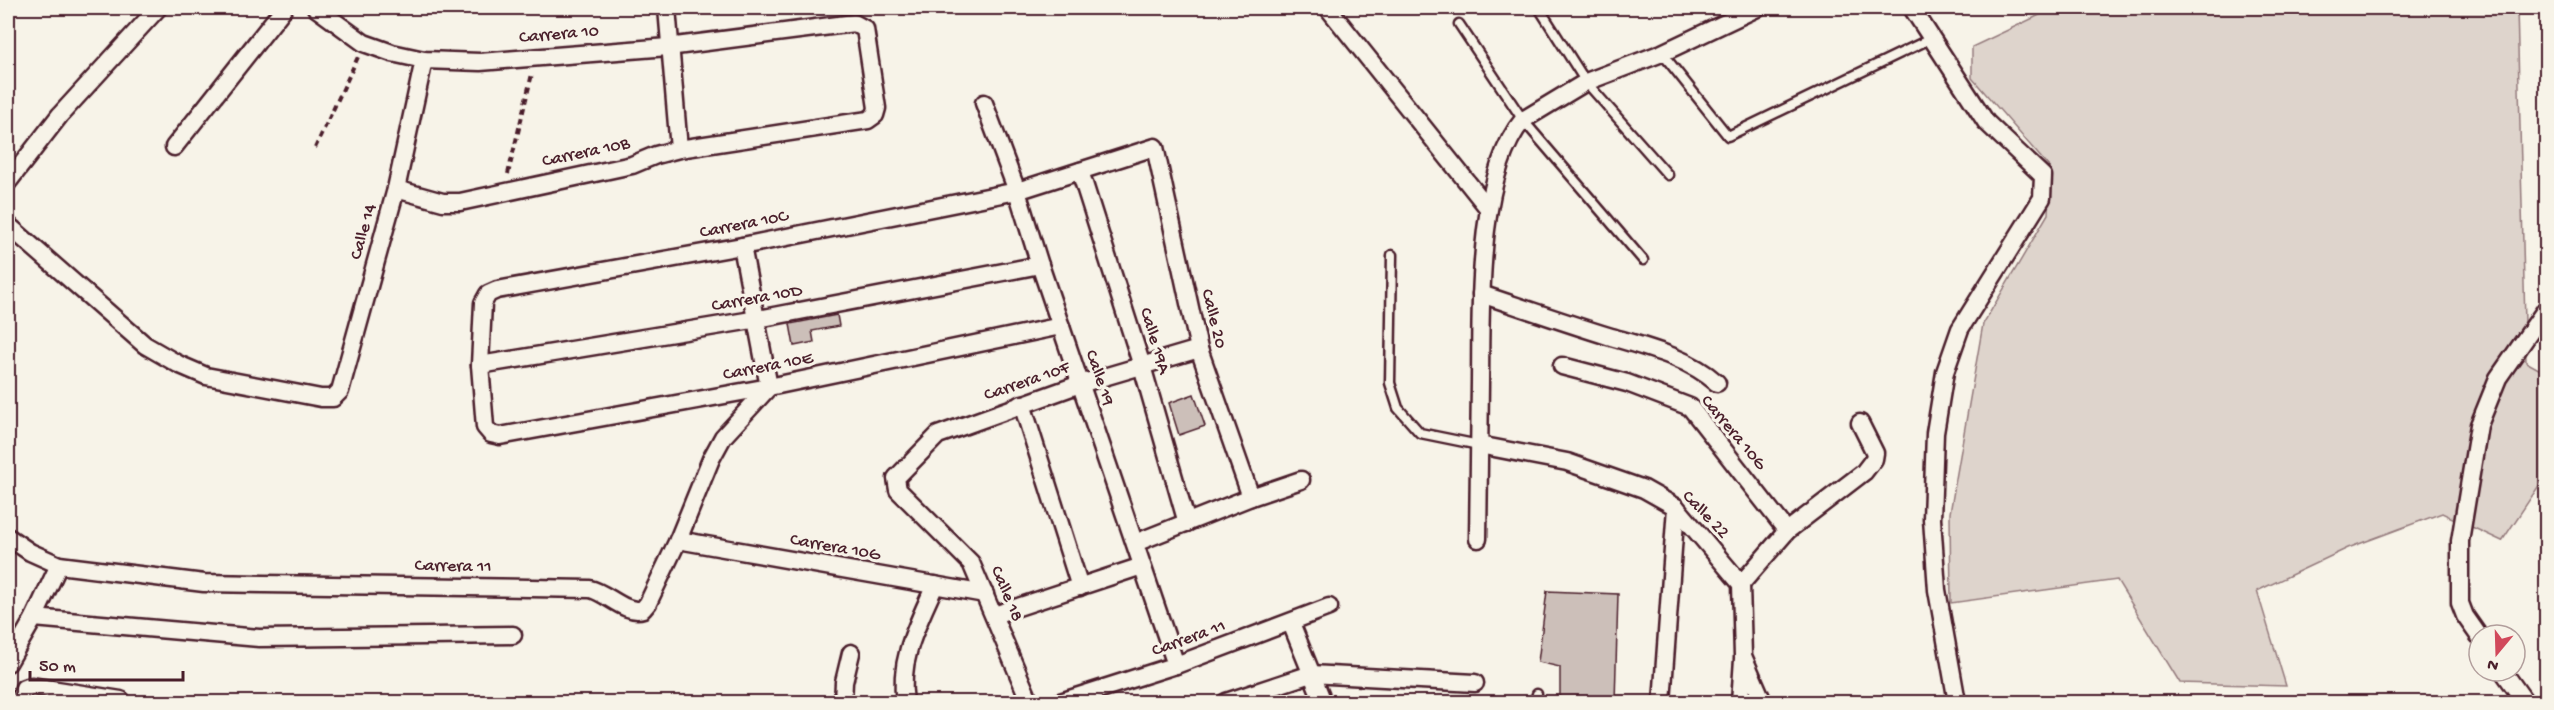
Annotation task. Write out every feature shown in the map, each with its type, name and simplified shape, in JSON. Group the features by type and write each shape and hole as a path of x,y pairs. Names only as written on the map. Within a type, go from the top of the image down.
{"street":[{"path":"8,182 60,115 158,8"},
{"path":"174,147 284,8"},
{"name":"Carrera 10","path":"316,8 364,43 392,53 424,60 480,62 668,46 854,22"},
{"path":"667,8 668,46 679,149"},
{"path":"1328,8 1488,208"},
{"path":"1478,539 1481,294 1488,208 1502,161 1516,128 1523,120 1586,82 1662,53 1757,8"},
{"path":"1912,8 1986,122 2043,176 2042,198 1960,328 1945,372 1935,433 1932,519 1937,590 1957,702"},
{"name":"Carrera 10B","path":"396,189 443,202 460,202 633,165 656,154 679,149 868,120 875,115 877,108 865,29 854,22"},
{"name":"Calle 14","path":"8,225 145,345 178,364 206,376 321,398 333,398 340,391 396,189 424,60"},
{"name":"Calle 19","path":"984,104 1017,191 1060,326 1176,665"},
{"name":"Carrera 10C","path":"480,365 483,303 488,294 497,290 742,246 1017,191 1155,147"},
{"name":"Calle 20","path":"1155,147 1199,349 1251,497"},
{"name":"Calle 19A","path":"1080,171 1142,366 1187,523"},
{"path":"742,246 758,319 769,387"},
{"name":"Carrera 10D","path":"480,365 758,319 1040,265"},
{"path":"1481,294 1651,349 1682,361 1708,375 1717,383"},
{"path":"2470,623 2460,603 2460,541 2479,425 2498,378 2547,309"},
{"name":"Carrera 10E","path":"480,365 485,428 491,434 500,436 769,387 1060,326"},
{"name":"Carrera 10F","path":"898,490 896,478 938,435 1080,384 1199,349"},
{"name":"Carrera 10G","path":"1562,366 1627,383 1690,407 1787,531"},
{"name":"Carrera 11","path":"8,537 30,552 59,565 204,583 590,588 598,590 631,610 638,611 648,603 723,436 769,387"},
{"path":"1022,404 1080,587"},
{"path":"1740,702 1743,656 1741,584 1787,531 1864,472 1871,464 1875,453 1860,423"},
{"name":"Calle 22","path":"1479,445 1567,462 1644,489 1676,507 1741,584"},
{"path":"1135,543 1251,497 1301,480"},
{"name":"Calle 18","path":"898,490 971,563 1030,702"},
{"path":"1662,702 1676,507"},
{"name":"Carrera 10G","path":"678,540 985,594"},
{"path":"8,663 34,618 59,565"},
{"path":"994,615 1142,566"},
{"path":"905,702 904,662 935,585"},
{"name":"Carrera 11","path":"1060,702 1176,665 1329,607"},
{"path":"34,618 259,638 513,635"},
{"path":"1291,623 1323,702"},
{"path":"843,702 843,682 851,653"},
{"path":"1743,656 1763,702"},
{"path":"1226,702 1311,674 1475,683"},
{"path":"2512,683 2525,702"},
{"path":"19,702 24,688 32,686 121,700"}],"lane":[{"path":"1539,8 1586,82 1668,175"},
{"path":"1459,24 1523,120 1643,260"},
{"path":"1662,53 1728,136 1932,38"},
{"path":"1392,255 1390,383 1398,408 1420,433 1479,445"}],"path":[{"path":"315,148 364,43"},
{"path":"504,191 537,56"}],"shaded area":[{"path":"2043,8 2517,8 2526,362 2546,373 2546,483 2542,481 2502,541 2442,513 2348,548 2257,591 2286,686 2180,683 2117,580 1951,603 1950,513 1983,324 2048,214 2050,168 1972,78 1972,47 2046,12"}],"building":[{"path":"837,315 839,326 812,331 814,342 794,346 790,324"},
{"path":"1194,394 1205,426 1179,435 1169,403"},
{"path":"1547,591 1618,594 1615,702 1560,702 1560,667 1538,662"}]}
